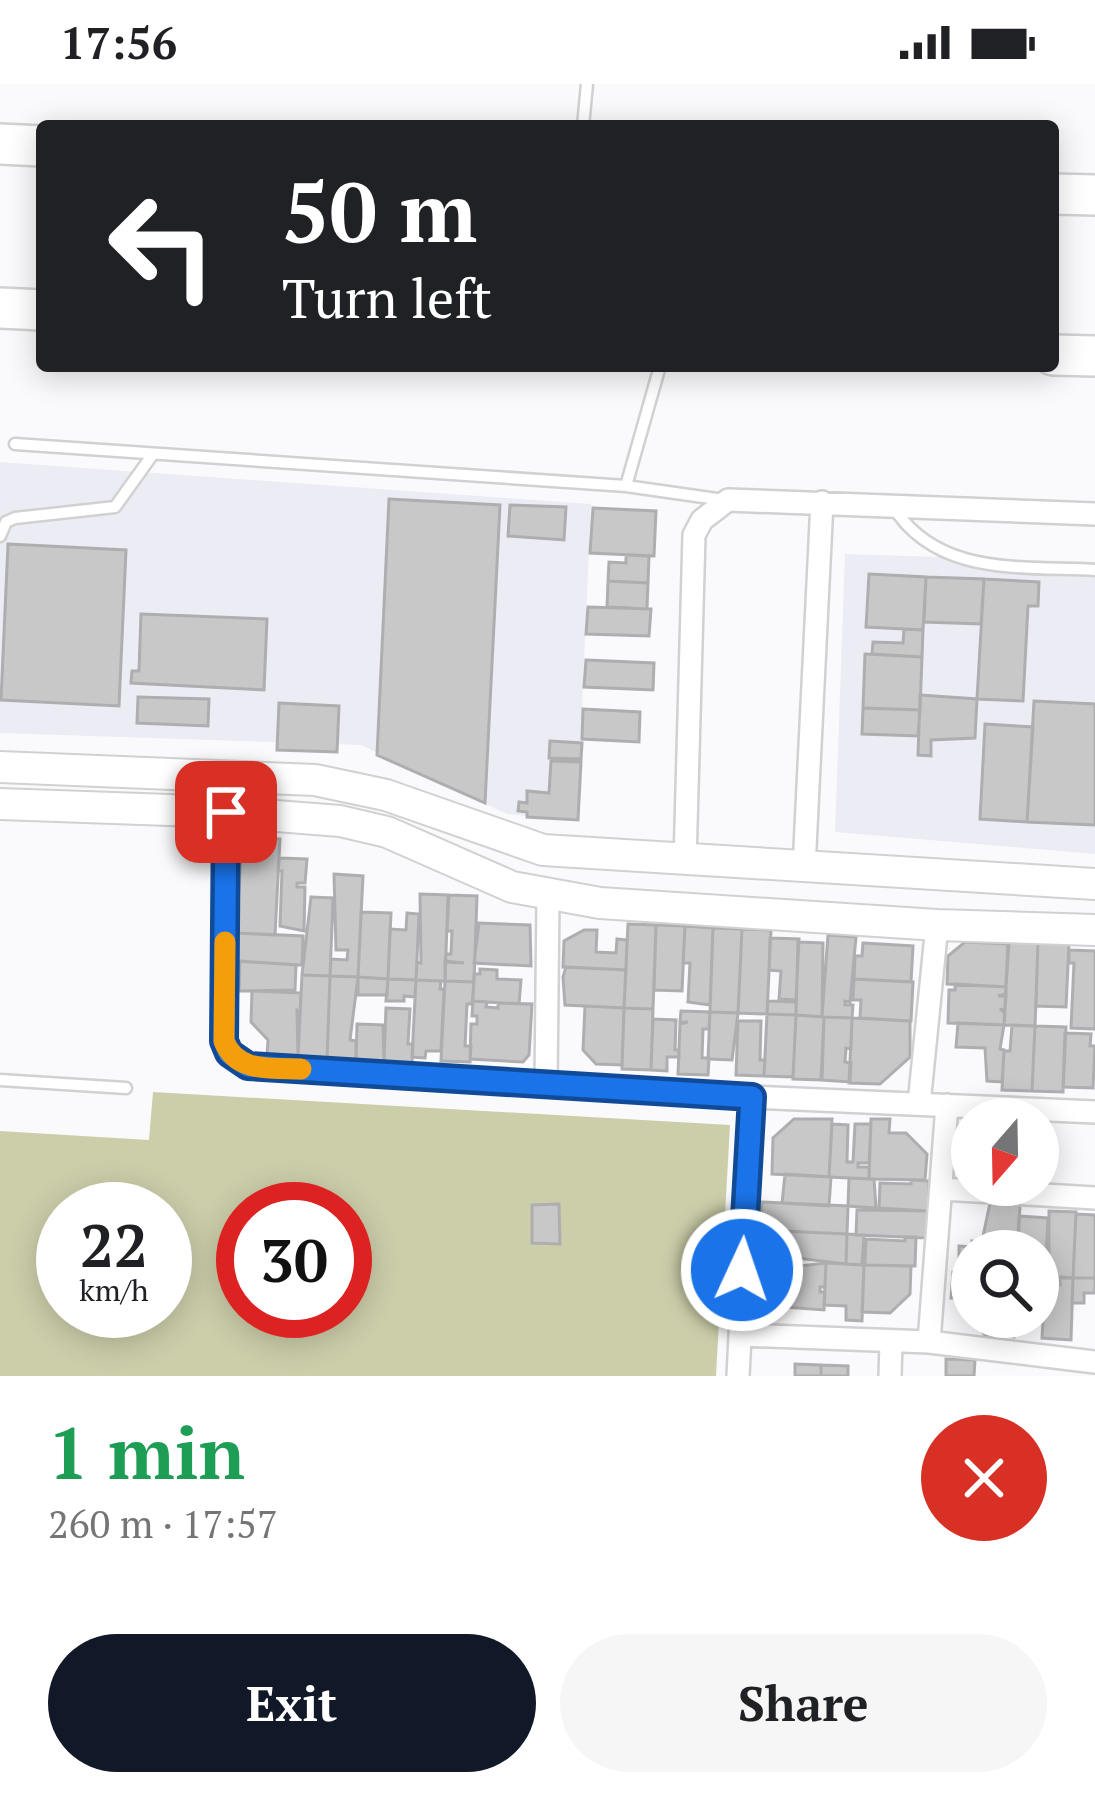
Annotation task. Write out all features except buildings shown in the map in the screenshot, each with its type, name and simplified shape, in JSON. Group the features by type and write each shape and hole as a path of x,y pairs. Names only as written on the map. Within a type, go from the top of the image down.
{"highway":[{"path":"0,144 36,146"},
{"path":"1059,194 1095,196"},
{"path":"0,308 36,310"},
{"path":"1059,355 1095,356"}],"street":[{"path":"685,862 694,535 702,520 728,500 1095,514"},
{"path":"804,868 822,502"},
{"path":"0,767 315,780 386,795 543,850 1095,884"},
{"path":"114,773 114,809"},
{"path":"0,803 340,821 387,832 512,887 600,903 1095,930"},
{"path":"226,812 224,1041 236,1060 248,1066 752,1097 1095,1112"},
{"path":"546,1084 548,896"},
{"path":"919,1104 938,925"},
{"path":"738,1376 752,1097"},
{"path":"929,1342 947,1105"},
{"path":"942,1189 1095,1198"},
{"path":"740,1335 929,1342 1094,1362 1093,1376"},
{"path":"890,1376 891,1342"}],"lane":[{"path":"584,120 587,84"},
{"path":"626,486 658,372"},
{"path":"15,444 626,486 728,500"},
{"path":"0,536 6,522 15,518 115,507 153,454"},
{"path":"892,505 903,522 965,563 1095,570"},
{"path":"0,1080 126,1088"}],"shaded area":[{"path":"0,462 591,504 577,821 507,814 361,745 0,733"},
{"path":"845,554 1095,562 1095,854 835,832"}],"green space":[{"path":"153,1092 730,1125 716,1376 0,1376 0,1131 149,1140"}],"slow traffic":[{"path":"225,942 224,1041 229,1053 248,1066 301,1069"}],"route":[{"path":"226,812 224,1041 236,1060 248,1066 752,1097 742,1270"}]}
